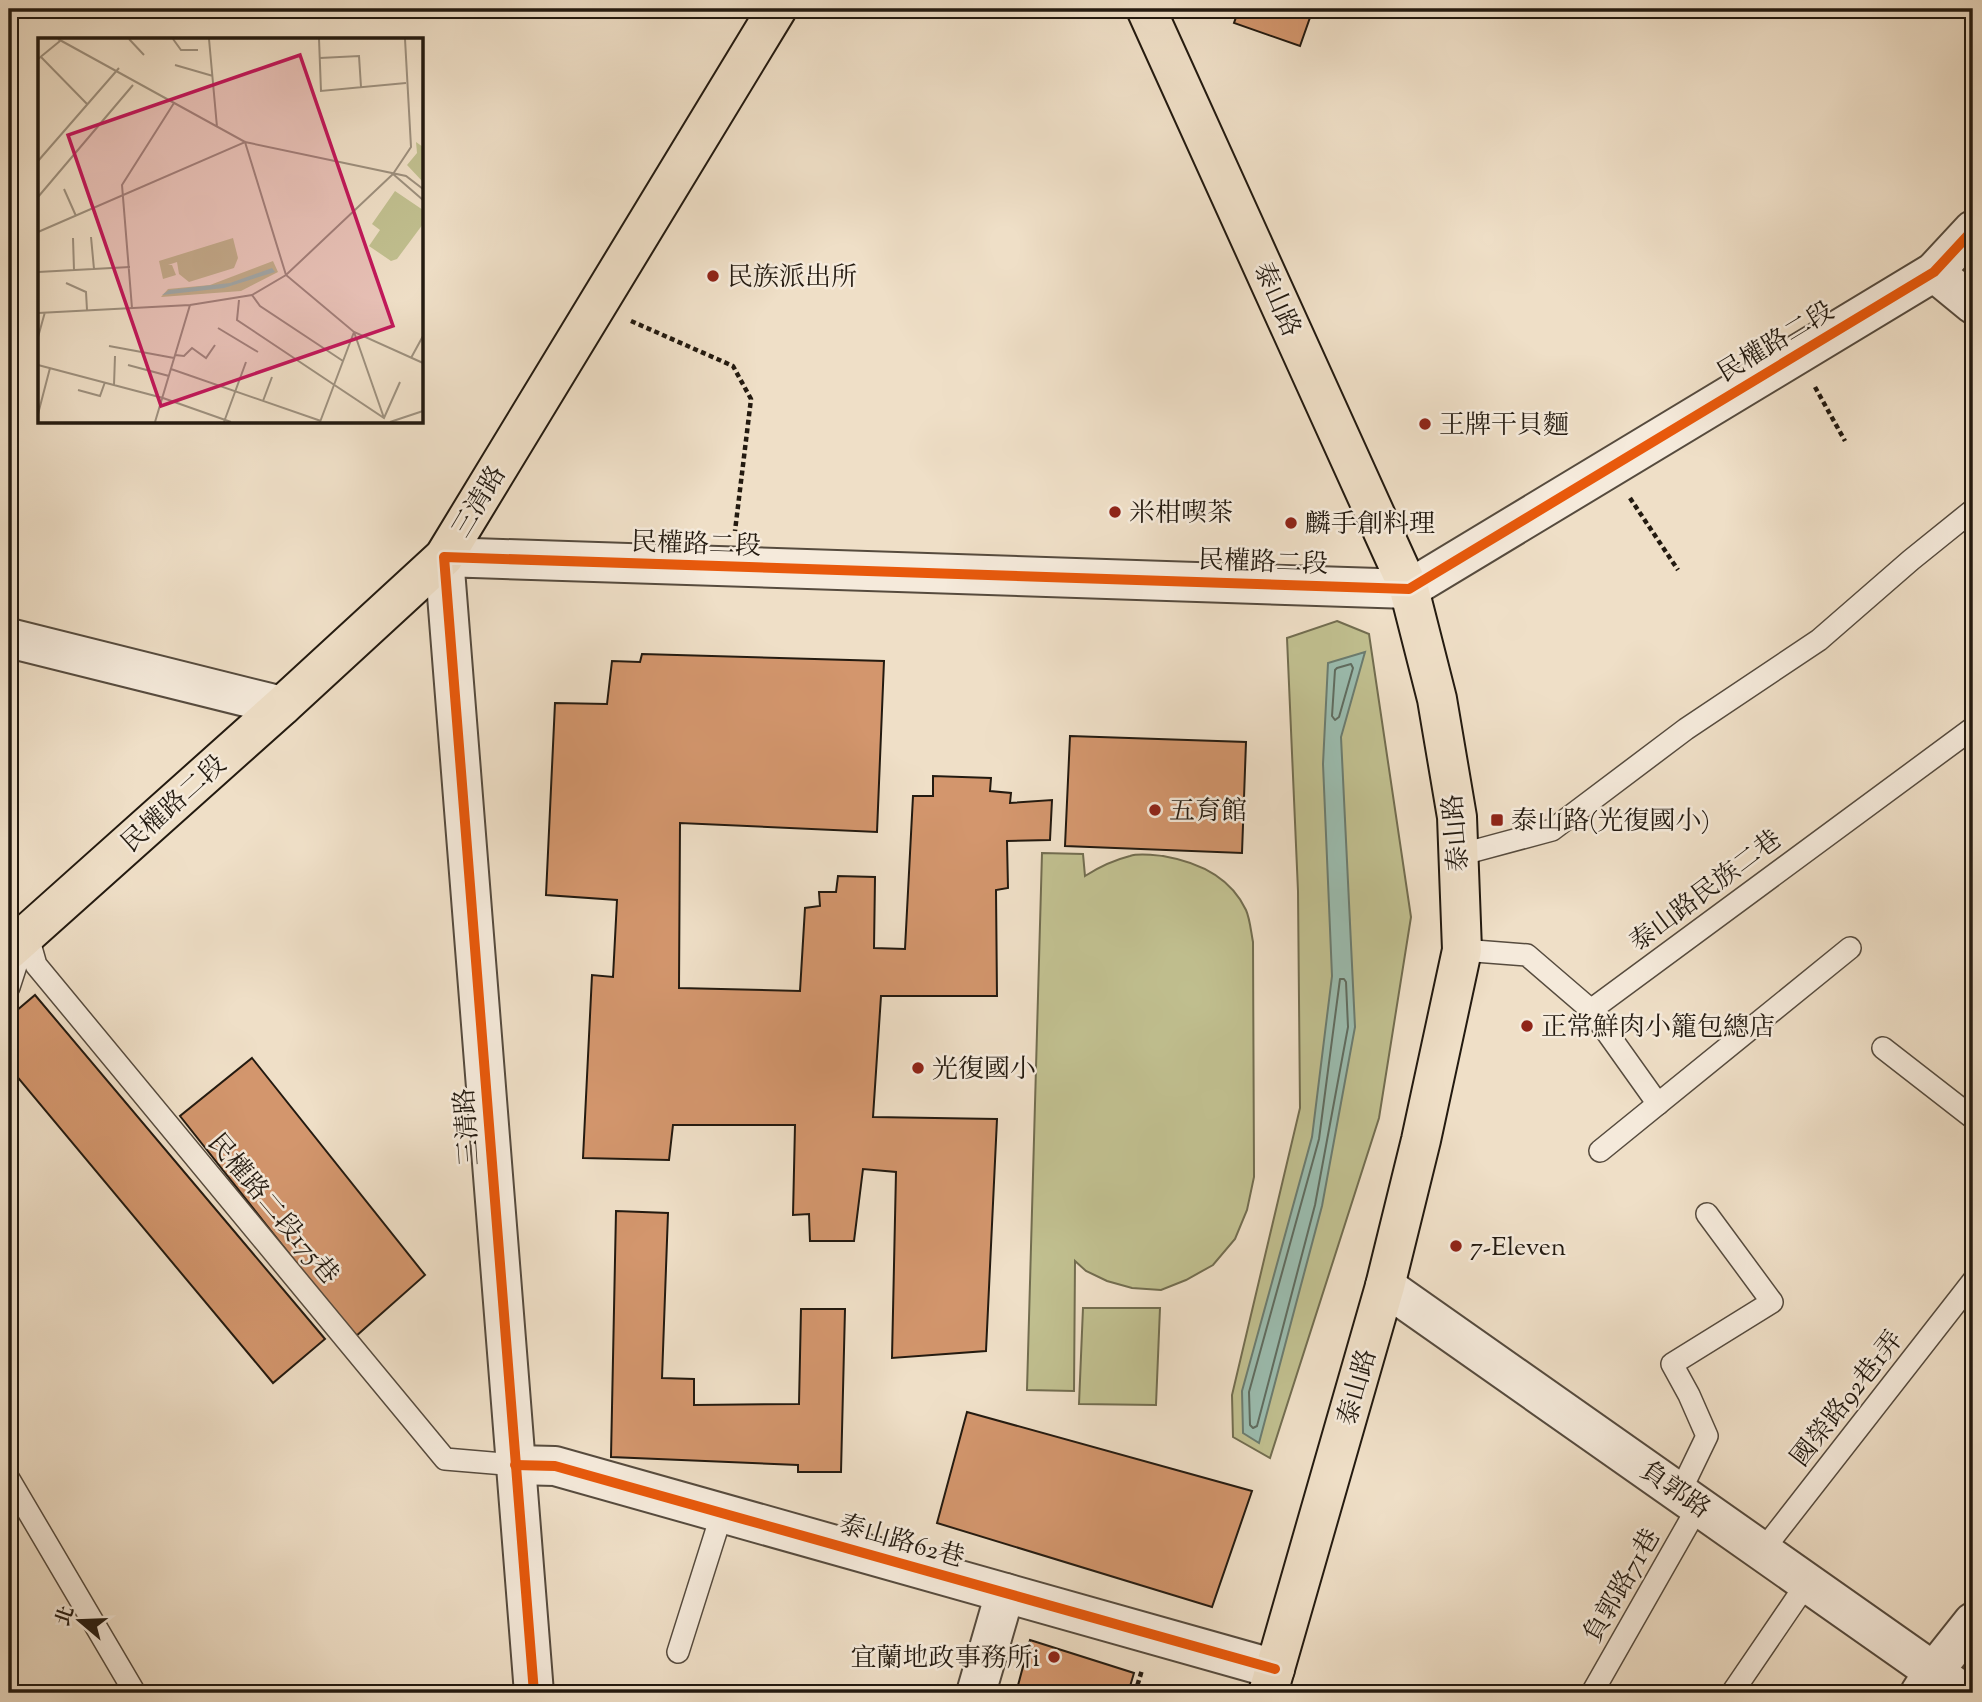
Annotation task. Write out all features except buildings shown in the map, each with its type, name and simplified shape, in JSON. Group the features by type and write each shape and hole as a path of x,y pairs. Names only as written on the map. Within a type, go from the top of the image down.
{"main road":[{"name":"三清路","path":"444,557 777,9"},
{"name":"泰山路","path":"1146,9 1409,589 1437,699 1457,817 1462,950 1385,1286 1272,1681"},
{"name":"民權路二段","path":"15,941 282,706 444,557"}],"street":[{"name":"民權路二段","path":"444,557 1409,589 1934,272 1973,230"},
{"path":"1934,272 1973,272"},
{"path":"1934,272 1973,304"},
{"name":"三清路","path":"444,557 534,1693"},
{"path":"9,638 282,706"},
{"name":"負郭路","path":"1385,1286 1763,1550 1927,1682 1965,1693"},
{"name":"泰山路62巷","path":"515,1465 555,1466 1006,1593 1272,1681"},
{"path":"976,1693 1006,1593"},
{"path":"1927,1682 1973,1622"}],"lane":[{"path":"1459,855 1552,830 1686,729 1819,640 1973,510"},
{"name":"泰山路民族二巷","path":"1591,1010 1973,728"},
{"name":"民權路二段175巷","path":"15,941 445,1459 515,1465"},
{"name":"民權路二段","path":"9,987 15,941"},
{"path":"1601,1151 1850,948"},
{"path":"1462,950 1527,955 1591,1010 1658,1104"},
{"path":"1883,1048 1973,1118"},
{"name":"負郭路71巷","path":"1592,1693 1690,1498 1707,1436 1672,1364 1772,1302 1707,1214"},
{"name":"國榮路92巷1弄","path":"1763,1550 1973,1281"},
{"path":"9,1479 135,1693"},
{"path":"678,1652 722,1513"},
{"path":"1732,1693 1807,1583"}],"path":[{"path":"596,306 733,366 751,399 731,567"},
{"path":"1797,355 1845,442"},
{"path":"1611,467 1678,570"}],"shaded area":[{"path":"1337,621 1369,634 1411,917 1379,1118 1270,1458 1233,1437 1232,1395 1300,1108 1298,891 1287,638"},
{"path":"1042,853 1083,854 1085,876 1112,862 1146,854 1188,862 1212,872 1239,898 1247,914 1253,942 1254,1177 1247,1210 1235,1239 1213,1265 1161,1290 1132,1288 1107,1281 1086,1271 1075,1261 1074,1391 1027,1390"},
{"path":"1083,1308 1160,1308 1156,1405 1079,1404"}],"water":[{"path":"1365,652 1341,737 1355,1027 1322,1206 1259,1443 1243,1433 1242,1391 1312,1137 1332,976 1323,764 1328,663"}],"cycle path":[{"path":"534,1693 444,557 1409,589 1934,272 1973,230"},
{"path":"515,1465 555,1466 1275,1669"}],"place":[{"name":"民族派出所","path":"713,276"},
{"name":"王牌干貝麵","path":"1425,424"},
{"name":"米柑喫茶","path":"1115,512"},
{"name":"麟手創料理","path":"1291,523"},
{"name":"五育館","path":"1155,810"},
{"name":"泰山路(光復國小)","path":"1497,820"},
{"name":"正常鮮肉小籠包總店","path":"1527,1026"},
{"name":"光復國小","path":"918,1068"},
{"name":"7-Eleven","path":"1456,1246"},
{"name":"宜蘭地政事務所i","path":"1054,1657"}]}
